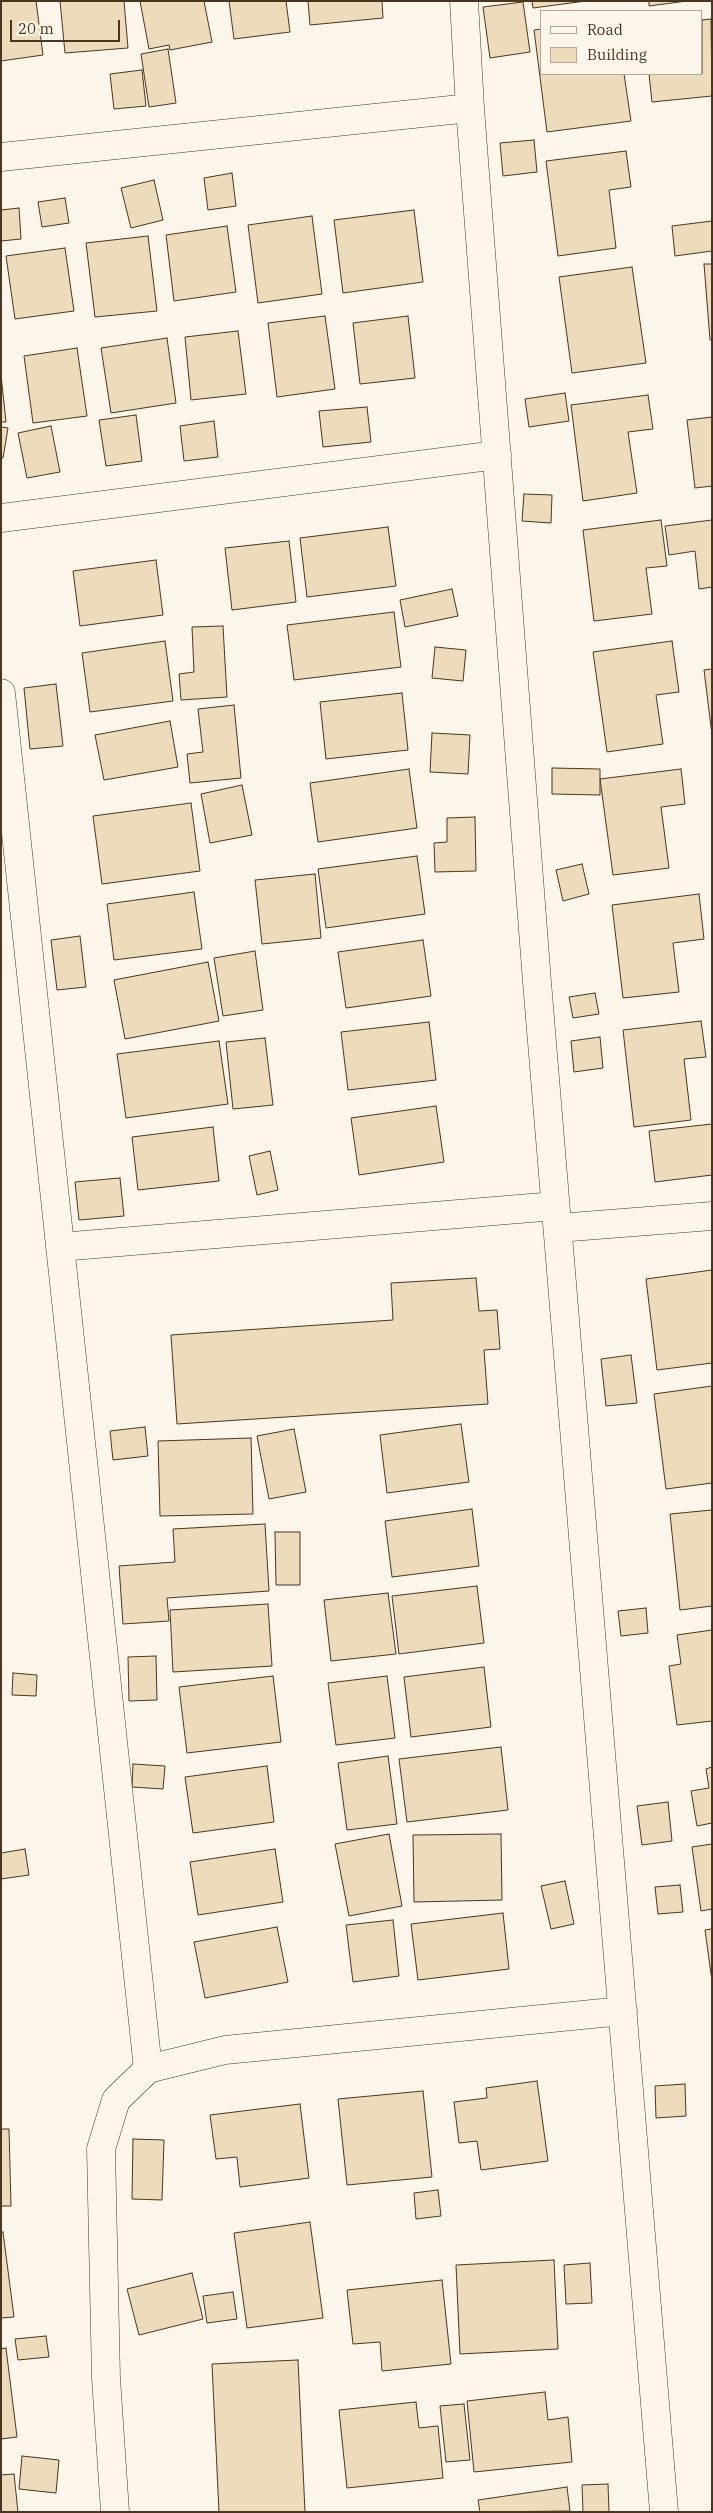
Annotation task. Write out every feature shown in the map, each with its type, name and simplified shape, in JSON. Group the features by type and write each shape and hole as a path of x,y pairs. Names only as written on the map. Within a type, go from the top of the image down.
{"street":[{"path":"464,1 470,108 556,1217 664,2512"},
{"path":"1,157 470,108"},
{"path":"1,518 497,455"},
{"path":"1,693 148,2069"},
{"path":"60,1247 556,1217 712,1216"},
{"path":"115,2512 106,2378 101,2149 116,2100 148,2069 225,2050 623,2011"}],"building":[{"path":"1,1 36,1 43,55 1,61"},
{"path":"60,1 124,1 128,48 65,53"},
{"path":"140,1 204,1 212,42 170,50 169,45 149,49"},
{"path":"229,1 286,1 290,32 234,39"},
{"path":"308,1 382,1 383,18 310,25"},
{"path":"532,1 586,1 533,8"},
{"path":"649,1 687,1 649,6"},
{"path":"523,2 530,52 490,58 483,7"},
{"path":"711,19 712,96 652,102 649,75 703,75 703,20"},
{"path":"540,29 540,75 624,75 631,121 547,132 534,30"},
{"path":"168,49 176,103 149,107 141,54"},
{"path":"142,70 146,106 114,109 110,74"},
{"path":"534,140 537,172 503,176 500,143"},
{"path":"626,151 631,187 609,190 616,248 558,256 546,161"},
{"path":"232,173 236,206 208,210 204,178"},
{"path":"154,180 163,220 131,228 121,188"},
{"path":"65,198 69,223 42,227 38,202"},
{"path":"19,208 21,239 1,241 1,210"},
{"path":"414,210 423,282 343,293 334,220"},
{"path":"312,216 322,294 258,303 248,225"},
{"path":"712,221 712,251 675,256 672,226"},
{"path":"227,226 236,292 174,301 166,235"},
{"path":"148,236 157,311 95,317 86,243"},
{"path":"65,248 74,311 15,319 6,256"},
{"path":"704,264 712,264 712,340 710,340"},
{"path":"632,267 646,363 572,373 559,277"},
{"path":"325,316 335,389 277,397 268,323"},
{"path":"408,316 415,378 360,384 353,323"},
{"path":"238,331 246,394 191,400 185,337"},
{"path":"167,338 176,403 111,413 101,348"},
{"path":"77,348 87,416 33,423 24,356"},
{"path":"1,375 6,422 1,422"},
{"path":"565,393 569,421 529,427 525,399"},
{"path":"648,395 653,429 628,432 637,493 583,501 571,405"},
{"path":"367,407 371,442 323,447 319,411"},
{"path":"136,415 142,461 106,466 99,420"},
{"path":"712,417 712,486 695,488 687,420"},
{"path":"214,421 218,457 184,461 180,426"},
{"path":"51,426 60,472 27,478 18,433"},
{"path":"1,427 8,428 3,458 1,458"},
{"path":"524,494 552,495 551,523 522,521"},
{"path":"661,520 667,566 646,568 652,614 594,621 583,530"},
{"path":"712,520 712,587 699,589 695,551 669,555 665,526"},
{"path":"388,527 396,586 307,597 300,538"},
{"path":"289,541 296,602 232,610 225,548"},
{"path":"156,560 163,615 80,626 73,571"},
{"path":"452,589 458,616 405,627 400,600"},
{"path":"394,612 401,667 294,680 287,625"},
{"path":"223,626 227,697 181,700 179,674 194,672 192,627"},
{"path":"165,641 173,701 90,712 82,653"},
{"path":"672,641 679,692 656,695 663,744 607,752 593,652"},
{"path":"435,647 466,650 463,681 432,678"},
{"path":"712,669 712,735 704,670"},
{"path":"56,684 63,746 30,749 24,688"},
{"path":"402,693 408,750 326,759 320,702"},
{"path":"234,705 241,778 190,783 187,754 203,752 198,709"},
{"path":"170,721 178,767 104,780 95,735"},
{"path":"432,733 470,735 468,774 430,772"},
{"path":"552,768 600,769 600,795 552,794"},
{"path":"409,769 417,828 318,842 310,783"},
{"path":"681,769 685,804 661,807 669,868 613,875 600,779"},
{"path":"242,785 252,835 210,843 201,794"},
{"path":"191,803 200,871 102,884 93,816"},
{"path":"475,817 476,871 435,872 434,843 447,842 447,818"},
{"path":"417,856 425,914 326,928 318,869"},
{"path":"582,864 589,894 563,901 556,870"},
{"path":"315,874 321,938 262,944 255,880"},
{"path":"194,892 202,949 114,960 107,904"},
{"path":"699,894 704,939 673,943 679,992 623,998 612,905"},
{"path":"80,936 86,987 57,990 51,940"},
{"path":"423,940 431,996 346,1008 338,952"},
{"path":"255,951 263,1010 223,1016 214,958"},
{"path":"208,962 219,1021 125,1039 114,980"},
{"path":"595,993 599,1014 573,1018 569,997"},
{"path":"701,1021 706,1057 684,1059 691,1120 634,1127 623,1030"},
{"path":"429,1022 436,1080 348,1090 341,1032"},
{"path":"600,1037 603,1068 574,1072 571,1041"},
{"path":"265,1038 273,1105 233,1109 226,1042"},
{"path":"219,1041 228,1104 126,1118 117,1054"},
{"path":"436,1106 444,1162 359,1175 351,1118"},
{"path":"712,1124 712,1175 655,1182 649,1131"},
{"path":"213,1127 219,1181 138,1190 132,1137"},
{"path":"270,1151 278,1190 257,1195 249,1156"},
{"path":"120,1178 124,1216 79,1220 75,1182"},
{"path":"712,1270 712,1363 657,1370 646,1279"},
{"path":"476,1278 479,1311 497,1310 500,1349 484,1350 488,1404 177,1424 171,1335 393,1320 391,1283"},
{"path":"631,1355 637,1403 606,1406 601,1359"},
{"path":"712,1386 712,1483 666,1489 654,1394"},
{"path":"461,1424 469,1482 387,1493 380,1435"},
{"path":"145,1427 148,1456 113,1460 110,1431"},
{"path":"294,1429 306,1492 269,1499 257,1436"},
{"path":"251,1438 253,1514 160,1516 158,1441"},
{"path":"472,1509 479,1566 392,1577 385,1521"},
{"path":"712,1510 712,1606 680,1610 670,1514"},
{"path":"265,1524 269,1591 167,1598 169,1621 123,1624 119,1566 175,1562 173,1529"},
{"path":"275,1532 300,1532 300,1585 276,1585"},
{"path":"477,1586 484,1643 399,1654 392,1596"},
{"path":"388,1593 396,1654 331,1661 324,1600"},
{"path":"268,1604 272,1666 173,1672 170,1610"},
{"path":"646,1608 648,1633 621,1636 618,1611"},
{"path":"712,1630 712,1721 677,1725 669,1666 681,1664 677,1635"},
{"path":"156,1656 157,1700 129,1701 128,1657"},
{"path":"484,1667 491,1727 411,1737 404,1677"},
{"path":"13,1673 37,1675 36,1696 12,1695"},
{"path":"273,1676 281,1742 187,1753 179,1687"},
{"path":"387,1676 395,1738 336,1745 328,1683"},
{"path":"501,1747 508,1810 407,1822 399,1759"},
{"path":"388,1756 397,1824 347,1830 338,1763"},
{"path":"133,1764 165,1766 163,1789 132,1787"},
{"path":"267,1766 274,1822 193,1833 185,1777"},
{"path":"712,1767 712,1823 697,1826 691,1791 709,1788 706,1769"},
{"path":"668,1802 672,1841 642,1845 637,1806"},
{"path":"389,1834 402,1906 349,1916 335,1844"},
{"path":"501,1834 502,1900 414,1902 413,1835"},
{"path":"712,1844 712,1909 701,1911 692,1847"},
{"path":"25,1849 29,1875 1,1879 1,1853"},
{"path":"275,1849 283,1902 198,1915 190,1862"},
{"path":"565,1881 574,1924 551,1929 541,1886"},
{"path":"680,1885 683,1912 658,1914 655,1887"},
{"path":"503,1913 509,1969 418,1980 411,1924"},
{"path":"393,1920 399,1976 353,1982 346,1925"},
{"path":"277,1927 288,1982 205,1998 194,1942"},
{"path":"712,1929 712,1981 705,1930"},
{"path":"537,2081 548,2161 481,2170 477,2141 459,2143 454,2102 487,2098 486,2088"},
{"path":"685,2084 686,2116 656,2118 655,2086"},
{"path":"423,2091 432,2177 347,2185 338,2099"},
{"path":"300,2104 309,2178 240,2187 237,2157 216,2159 210,2115"},
{"path":"1,2129 9,2129 11,2206 1,2206"},
{"path":"133,2139 164,2140 162,2200 132,2199"},
{"path":"438,2190 441,2216 416,2219 414,2193"},
{"path":"310,2222 323,2318 247,2328 234,2233"},
{"path":"3,2232 14,2317 1,2318 1,2233"},
{"path":"554,2260 558,2349 460,2354 456,2265"},
{"path":"590,2263 592,2303 566,2304 564,2265"},
{"path":"192,2273 203,2319 139,2335 127,2289"},
{"path":"442,2280 451,2364 382,2371 380,2342 353,2344 347,2290"},
{"path":"233,2292 237,2319 207,2323 203,2296"},
{"path":"46,2336 49,2357 18,2360 15,2339"},
{"path":"6,2348 17,2437 1,2439 1,2349"},
{"path":"298,2360 305,2512 219,2512 212,2364"},
{"path":"545,2392 548,2420 568,2417 572,2462 474,2472 467,2401"},
{"path":"416,2402 419,2428 438,2426 443,2478 347,2488 339,2410"},
{"path":"464,2404 470,2460 446,2462 440,2406"},
{"path":"22,2456 59,2460 56,2493 19,2489"},
{"path":"14,2474 18,2512 1,2512 1,2475"},
{"path":"608,2484 609,2512 583,2512 582,2485"},
{"path":"567,2487 570,2511 480,2512 478,2500"}]}
